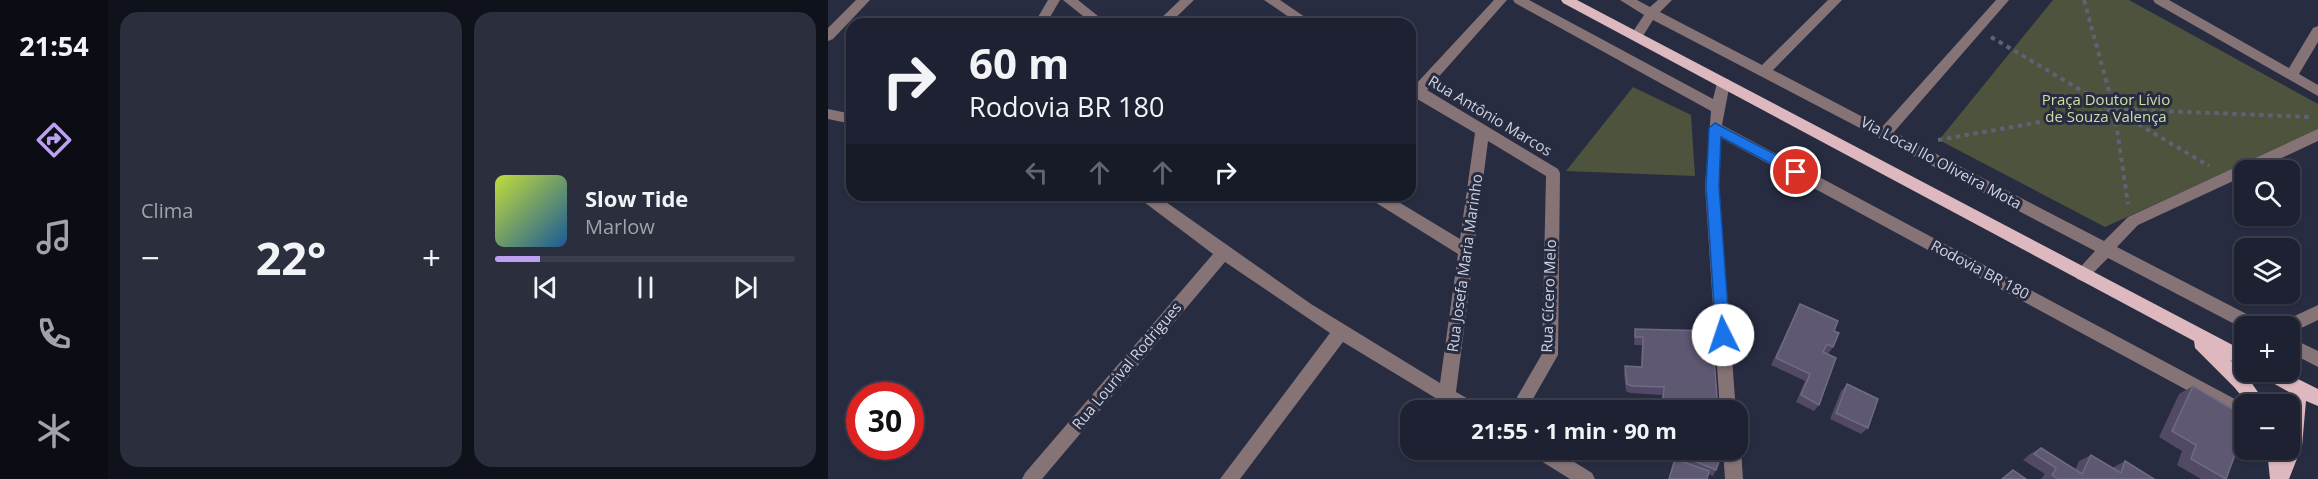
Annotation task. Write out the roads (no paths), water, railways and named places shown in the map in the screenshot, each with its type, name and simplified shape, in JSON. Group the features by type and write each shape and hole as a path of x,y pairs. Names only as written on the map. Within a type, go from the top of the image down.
{"main road":[{"path":"1572,1 2234,354"},
{"path":"2181,326 2227,367 2250,394"},
{"path":"2287,382 2318,398"},
{"path":"2280,479 2289,461 2297,432 2297,387"},
{"path":"2277,460 2280,479"}],"street":[{"path":"828,36 864,0"},
{"path":"1044,18 1054,0"},
{"path":"1069,0 1094,18"},
{"path":"1168,18 1188,0"},
{"path":"1270,0 1299,18"},
{"path":"1416,87 1501,0"},
{"path":"1519,0 1718,108"},
{"name":"Via Local Ilo Oliveira Mota","path":"1626,0 1765,70 2235,316"},
{"path":"1636,36 1652,12 1666,0"},
{"path":"1765,70 1836,0"},
{"path":"1885,133 2003,0"},
{"path":"2164,1 2318,91"},
{"path":"2291,76 2318,30"},
{"path":"1723,83 1715,128 1712,186 1727,400"},
{"name":"Rua Antônio Marcos","path":"1416,90 1553,173"},
{"path":"828,114 846,118"},
{"name":"Rodovia BR 180","path":"1715,128 2234,408"},
{"name":"Rua Josefa Maria Marinho","path":"1447,396 1482,130"},
{"path":"2082,274 2133,221 2318,135"},
{"name":"Rua Cícero Melo","path":"1523,400 1550,355 1553,173"},
{"path":"1153,201 1222,254 1340,333 1454,400"},
{"path":"1385,201 1466,250"},
{"name":"Rua Lourival Rodrigues","path":"1031,479 1222,254"},
{"path":"2300,321 2318,312"},
{"path":"1229,479 1340,333"},
{"path":"2300,350 2318,359"},
{"path":"1555,460 1586,479"},
{"path":"1733,460 1734,479"}],"park label":[{"name":"Praça Doutor Lívio de Souza Valença","path":"2106,108"}]}
